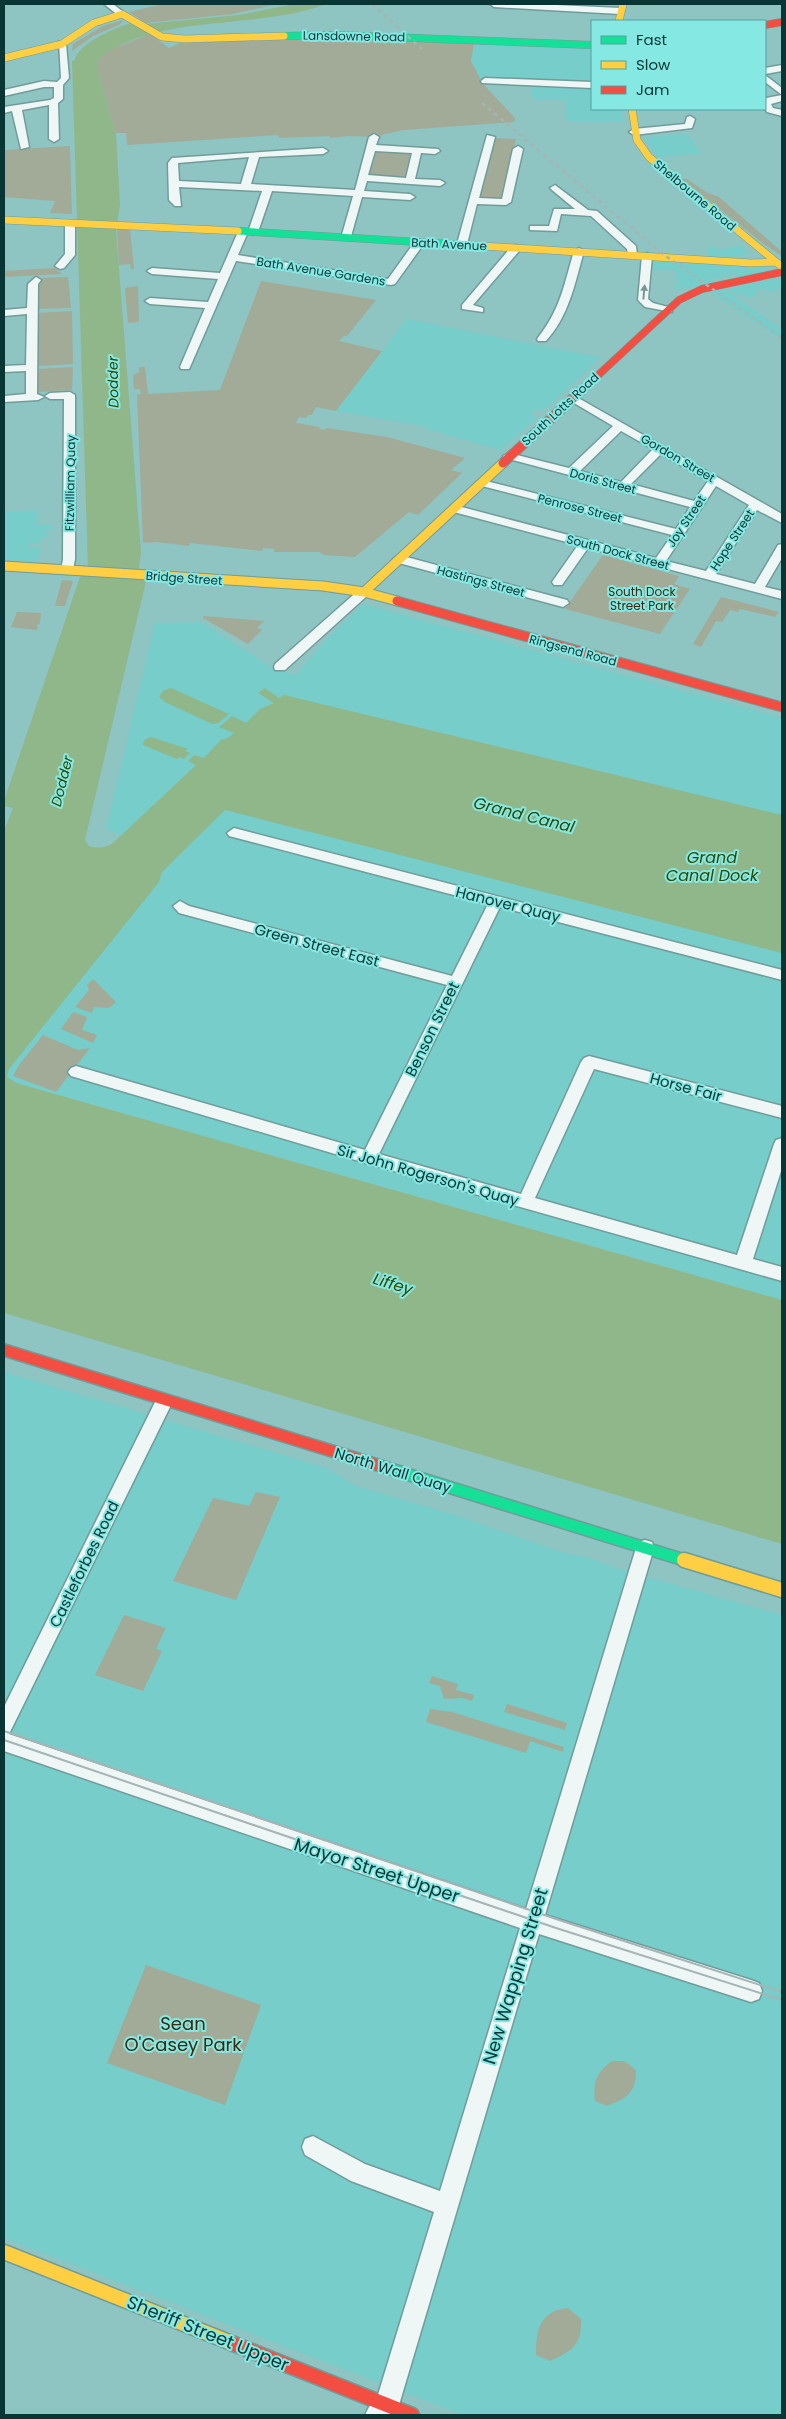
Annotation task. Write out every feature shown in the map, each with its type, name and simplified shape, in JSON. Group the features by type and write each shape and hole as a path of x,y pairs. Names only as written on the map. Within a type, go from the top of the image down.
{"main road":[{"name":"Lansdowne Road","path":"122,14 167,38 337,35 591,45"},
{"path":"4,58 62,44 94,24 122,14"},
{"path":"766,25 782,22"},
{"path":"632,110 635,135"},
{"name":"Shelbourne Road","path":"635,135 642,148 656,163 780,267"},
{"name":"Bath Avenue","path":"4,220 579,251 780,267"},
{"name":"South Lotts Road","path":"364,592 509,456 668,310 688,294 780,267"},
{"name":"Bridge Street","path":"4,566 323,586 364,592"},
{"name":"Ringsend Road","path":"364,592 782,707"},
{"name":"North Wall Quay","path":"4,1350 164,1401 486,1497 782,1590"},
{"name":"Sheriff Street Upper","path":"4,2252 382,2410 412,2415"}],"street":[{"path":"108,4 122,14"},
{"path":"494,4 621,12"},
{"path":"4,110 23,103 53,102 58,99 59,85 65,78 62,44"},
{"path":"766,71 782,68"},
{"path":"766,79 782,92"},
{"path":"485,81 591,85"},
{"path":"4,93 44,84 59,85"},
{"path":"782,98 769,100 766,104 770,110 782,113"},
{"path":"53,102 54,139"},
{"path":"23,103 17,122 24,133 24,147"},
{"path":"635,135 689,126 690,119"},
{"path":"635,135 696,130"},
{"path":"462,244 472,202 475,201 490,137"},
{"path":"346,238 374,138"},
{"path":"371,148 435,151"},
{"path":"475,201 506,202 518,149"},
{"path":"410,181 417,150"},
{"path":"178,204 174,200 172,163 175,160 323,151"},
{"path":"245,187 255,154"},
{"path":"363,178 440,183"},
{"path":"174,184 410,197"},
{"path":"185,367 223,276 232,257 248,232 268,188"},
{"path":"556,188 585,212"},
{"path":"534,228 553,229 557,211 594,213 632,248 632,255"},
{"path":"60,266 70,255 74,224"},
{"name":"Bath Avenue Gardens","path":"232,257 391,282 420,242"},
{"path":"479,310 466,307 516,248"},
{"path":"542,339 552,330 573,274 579,251"},
{"path":"647,256 643,300 650,305 668,310"},
{"path":"152,271 223,276"},
{"path":"4,399 39,397 32,368 32,284 36,280"},
{"path":"150,301 212,304"},
{"path":"4,313 32,312"},
{"path":"4,369 32,368"},
{"name":"Fitzwilliam Quay","path":"39,397 70,395 69,559 67,570"},
{"name":"Gordon Street","path":"573,398 782,519"},
{"path":"572,472 621,425"},
{"path":"623,486 660,448"},
{"name":"Doris Street","path":"509,456 696,505"},
{"name":"Joy Street","path":"659,563 714,480"},
{"name":"Penrose Street","path":"482,483 679,532"},
{"name":"Hope Street","path":"709,576 755,504"},
{"name":"South Dock Street","path":"454,509 782,595"},
{"path":"558,582 585,544"},
{"path":"758,589 782,548"},
{"name":"Hastings Street","path":"399,559 563,603"},
{"path":"280,667 364,592"},
{"name":"Hanover Quay","path":"234,833 782,975"},
{"name":"Benson Street","path":"369,1158 496,901"},
{"name":"Green Street East","path":"180,906 184,910 455,982"},
{"name":"Horse Fair","path":"525,1202 589,1062 782,1112"},
{"name":"Sir John Rogerson's Quay","path":"76,1072 369,1158 782,1274"},
{"path":"743,1263 782,1144"},
{"name":"Castleforbes Road","path":"4,1727 164,1401"},
{"name":"New Wapping Street","path":"382,2410 447,2205 645,1548"},
{"name":"Mayor Street Upper","path":"4,1742 196,1810 532,1922 751,1992"},
{"path":"313,2147 359,2173 447,2205"}],"shaded area":[{"path":"474,44 591,48 591,110 621,110 623,122 566,121 565,100 533,100 531,86 483,84 471,61"},
{"path":"684,134 688,136 702,153 657,157 644,138"},
{"path":"712,245 719,250 741,245 749,254 731,257 707,256 707,248"},
{"path":"650,261 764,268 767,273 739,278 736,274 710,279 782,330 782,340 701,286 675,290 673,285 680,283 674,276 678,274 674,270 650,270"},
{"path":"776,279 782,280 782,287 771,292 764,289 754,290 758,295 747,298 743,294 737,295 728,289"},
{"path":"407,319 601,357 547,408 533,411 532,413 536,418 501,450 427,429 428,427 336,411"},
{"path":"38,511 38,525 53,525 53,529 45,530 48,537 41,538 40,544 28,543 27,547 6,546 41,548 37,562 4,560 4,512"},
{"path":"363,604 782,718 782,1300 16,1083 7,1077 9,1069 173,857 106,829 155,623 196,622 207,626 274,669 296,675 323,643"},
{"path":"4,1372 327,1468 354,1485 461,1517 561,1552 586,1557 613,1567 782,1615 782,2415 463,2415 4,2238"}],"green space":[{"path":"163,4 278,4 232,14 146,23 129,12"},
{"path":"124,20 119,25 93,36 72,51 73,44 103,26"},
{"path":"150,34 169,48 181,43 308,38 474,44 471,61 483,84 515,118 514,122 404,130 381,135 380,137 279,138 278,135 127,145 126,133 116,133 97,70 97,60 111,49"},
{"path":"492,138 516,139 502,199 480,199"},
{"path":"70,146 72,214 50,213 55,201 4,197 4,150"},
{"path":"377,150 412,152 406,178 369,176"},
{"path":"682,179 687,179 706,192 719,197 782,252 782,256 764,244"},
{"path":"117,228 130,229 134,269 131,269 130,264 119,265"},
{"path":"55,268 62,274 4,277 4,271"},
{"path":"68,277 71,308 36,309 36,297 42,278"},
{"path":"261,281 376,300 347,336 344,336 339,341 382,351 336,411 316,407 312,415 308,415 306,418 299,417 296,423 320,427 319,429 325,430 326,428 387,437 465,458 451,470 462,473 418,515 409,512 355,557 324,555 319,552 274,552 274,549 263,548 262,551 190,543 189,546 157,542 143,543 137,395 134,395 141,394 140,389 134,389 133,375 139,372 139,367 145,367 148,394 220,390"},
{"path":"138,286 139,322 128,323 125,288"},
{"path":"72,311 73,364 39,366 36,364 36,313"},
{"path":"73,367 72,390 36,392 36,371 39,369"},
{"name":"South Dock Street Park","path":"603,555 679,576 674,584 690,589 660,634 565,609"},
{"path":"62,580 73,581 65,606 55,606"},
{"path":"721,597 779,612 775,617 740,609 738,612 730,610 722,622 716,621 701,647 693,644"},
{"path":"17,612 41,613 40,623 36,626 38,627 37,630 11,627"},
{"path":"203,616 264,621 257,628 262,630 248,644 203,618"},
{"path":"93,979 116,1002 109,1008 94,1007 92,1013 75,1007 89,990 87,985"},
{"path":"73,1012 87,1017 82,1030 97,1035 93,1043 61,1029"},
{"path":"43,1035 78,1050 90,1048 56,1092 13,1076 19,1065"},
{"path":"256,1492 280,1497 236,1600 173,1581 213,1498 249,1506"},
{"path":"124,1615 166,1628 156,1649 162,1651 143,1691 95,1675"},
{"path":"432,1676 458,1684 456,1690 474,1695 472,1701 462,1698 444,1699 440,1686 429,1683"},
{"path":"507,1704 567,1723 565,1730 504,1712"},
{"path":"430,1709 452,1712 564,1747 563,1752 530,1741 526,1753 426,1722"},
{"name":"Sean O'Casey Park","path":"146,1965 261,2005 225,2105 107,2063"},
{"path":"612,2061 624,2061 636,2070 636,2078 629,2094 607,2106 595,2101 595,2083 602,2070"},
{"path":"568,2308 581,2319 580,2335 574,2346 550,2361 536,2355 539,2329 546,2317 551,2313"}],"water":[{"path":"295,4 326,4 298,12 176,28 147,35 121,45 97,60 97,70 116,133 120,205 116,230 141,553 137,579 146,581 85,840 89,846 95,848 113,843 196,765 188,761 194,755 204,758 222,739 226,739 234,733 219,727 232,716 246,723 260,709 274,703 258,693 265,688 279,698 284,695 782,815 782,953 225,810 162,872 159,882 9,1069 7,1077 16,1083 782,1300 782,1544 4,1313 4,831 13,808 4,806 4,801 80,577 85,575 88,568 72,61 90,42 108,32 131,23 136,25 239,15"},
{"path":"171,688 229,714 218,723 212,724 165,702 159,697 163,691"},
{"path":"151,737 188,749 185,751 190,753 184,759 180,757 177,759 143,745 144,740"}],"tram line":[{"path":"4,1731 559,1920 782,1992"},
{"path":"4,1740 556,1928 782,2000"}],"railway":[{"path":"372,4 422,49"},
{"path":"482,103 660,252 782,338"}],"traffic: fast":[{"path":"284,36 337,35 591,45"},
{"path":"238,231 467,245"},
{"path":"384,1467 684,1560"}],"traffic: slow":[{"path":"619,20 623,4"},
{"path":"4,58 62,44 94,23 122,14 162,37 185,39 284,36"},
{"path":"632,110 637,140 649,157 781,266"},
{"path":"4,220 238,231"},
{"path":"467,245 751,263 776,262"},
{"path":"364,592 503,463"},
{"path":"4,566 323,586 364,592 397,601"},
{"path":"684,1560 782,1590"},
{"path":"4,2252 234,2344"}],"traffic: jam":[{"path":"766,25 782,22"},
{"path":"503,463 679,300 702,289 782,272"},
{"path":"397,601 782,707"},
{"path":"4,1350 384,1467"},
{"path":"234,2344 412,2415"}],"water label":[{"name":"Dodder","path":"113,382"},
{"name":"Dodder","path":"62,781"},
{"name":"Grand Canal","path":"524,815"},
{"name":"Grand Canal Dock","path":"712,866"},
{"name":"Liffey","path":"393,1284"}]}
